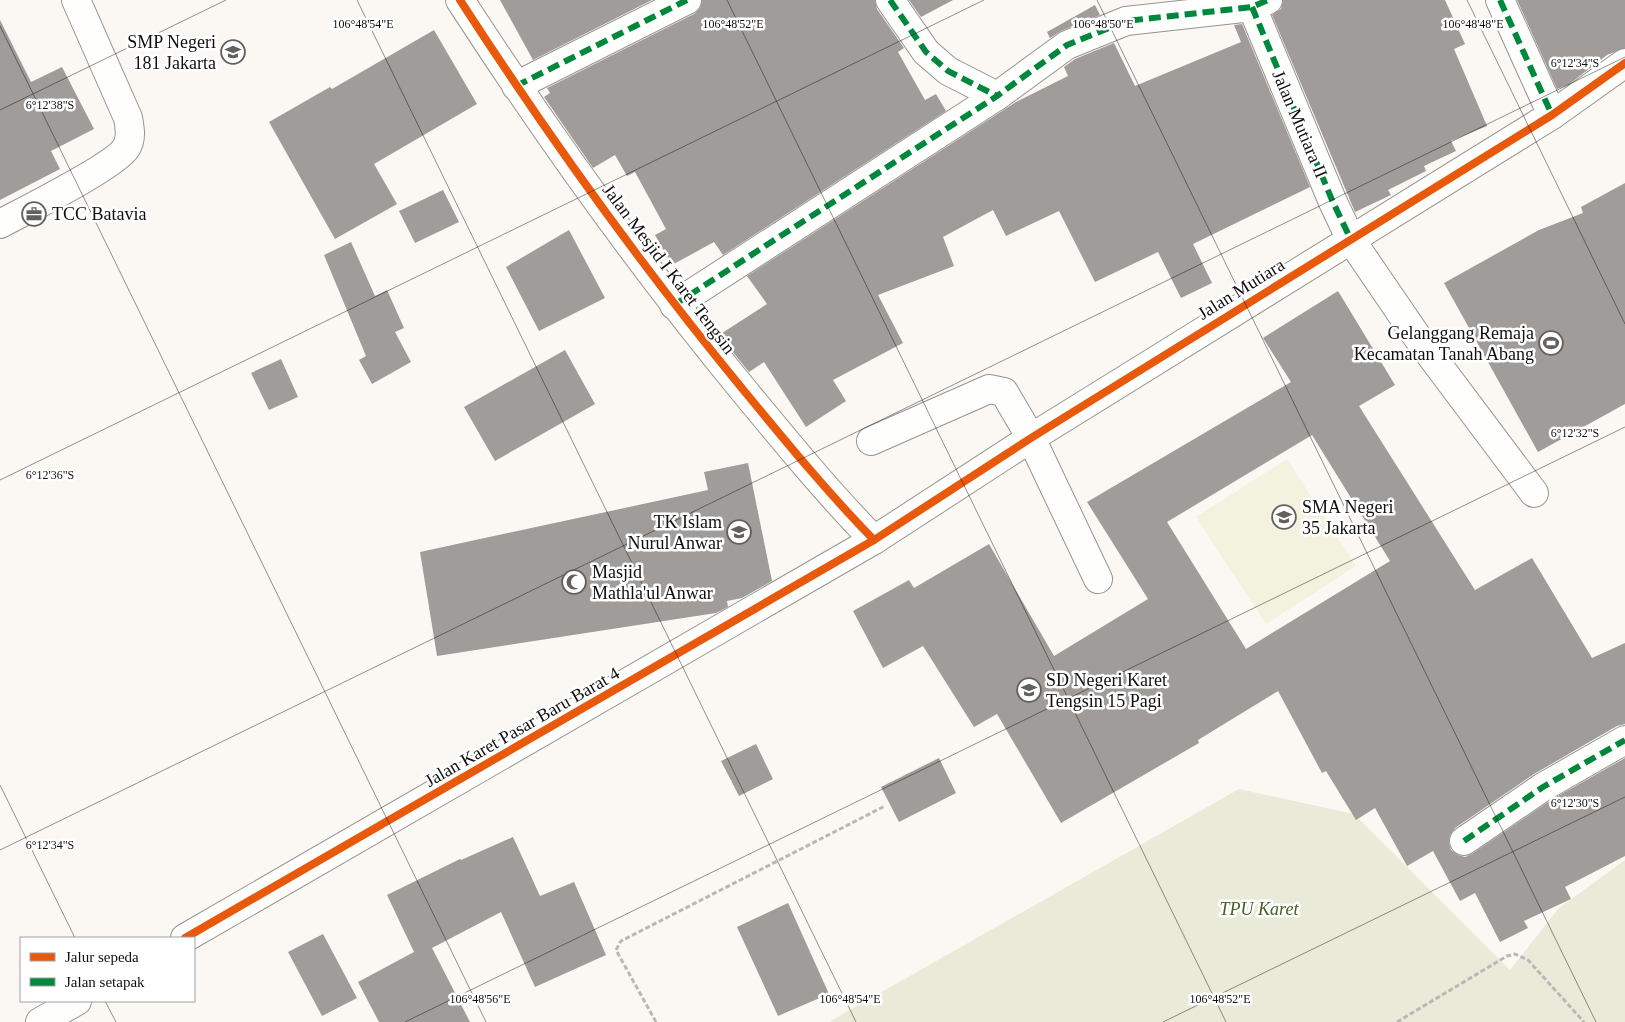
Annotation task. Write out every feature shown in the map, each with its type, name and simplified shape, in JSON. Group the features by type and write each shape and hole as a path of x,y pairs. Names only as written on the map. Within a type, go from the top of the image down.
{"street":[{"path":"0,224 89,175 126,149 131,133 128,118 76,0"},
{"name":"Jalan Mesjid I Karet Tengsin","path":"460,0 516,86 674,305 831,497 874,540"},
{"path":"516,86 687,0"},
{"path":"890,0 926,52 948,71 997,96"},
{"path":"1500,0 1552,115"},
{"path":"674,305 997,96 1067,45 1126,21 1260,3"},
{"name":"Jalan Mutiara II","path":"1260,3 1321,175 1351,240 1420,341 1534,493"},
{"name":"Jalan Mutiara","path":"874,540 1031,438 1552,115 1625,63"},
{"path":"871,441 989,389 1004,392 1031,438 1098,579"},
{"name":"Jalan Karet Pasar Baru Barat 4","path":"187,937 499,747 874,540"},
{"path":"1464,841 1543,787 1625,740"},
{"path":"40,1022 75,1002"}],"path":[{"path":"656,1022 616,950 621,941 885,806"},
{"path":"1397,1022 1507,956 1515,954 1528,960 1584,1022"}],"green space":[{"path":"1287,459 1356,566 1266,624 1196,517"},
{"name":"TPU Karet","path":"1239,789 1354,814 1510,970 1558,909 1625,860 1625,1022 829,1022"}],"building":[{"path":"500,0 652,0 533,60"},
{"path":"702,0 875,0 877,9 904,48 898,52 925,100 936,94 946,111 723,255 714,242 672,265 655,235 666,229 635,172 627,176 615,155 593,168 544,97 550,93 547,88 694,14 700,8"},
{"path":"909,0 953,0 921,17"},
{"path":"1283,0 1445,0 1465,44 1454,49 1487,126 1451,141 1456,151 1424,166 1426,171 1388,190 1391,195 1355,212 1272,15 1281,9"},
{"path":"1517,0 1625,0 1625,48 1607,55 1568,85 1557,89"},
{"path":"1095,5 1100,15 1061,31 1050,38 1047,32"},
{"path":"0,20 31,82 62,67 94,129 51,151 60,169 0,200"},
{"path":"1242,24 1310,187 1193,244 1212,283 1181,298 1158,252 1095,282 1059,211 1006,236 993,210 943,237 954,266 878,295 903,343 833,380 846,401 806,427 764,362 749,372 719,335 767,304 747,276 1016,102 1068,76 1064,67 1075,59 1114,43 1135,86 1241,42 1234,25"},
{"path":"434,30 477,104 374,164 397,204 335,239 269,122 330,87 332,89"},
{"name":"Gelanggang Remaja Kecamatan Tanah Abang","path":"1625,183 1625,404 1538,452 1444,283 1539,230 1583,213 1581,207"},
{"path":"443,190 459,222 415,243 399,211"},
{"path":"569,230 605,298 539,331 506,267"},
{"path":"351,242 375,296 387,290 404,328 395,332 411,362 372,384 359,360 366,356 324,255"},
{"path":"1338,291 1395,385 1359,406 1475,590 1532,558 1592,658 1625,643 1625,724 1617,726 1534,774 1455,828 1450,835 1449,843 1451,850 1465,857 1472,854 1551,800 1625,758 1625,856 1565,887 1571,899 1524,921 1528,928 1500,942 1475,893 1460,901 1433,851 1407,866 1375,808 1356,820 1326,771 1322,773 1278,691 1198,740 1199,743 1061,823 997,714 974,727 923,646 883,668 853,611 909,580 914,588 989,544 1054,656 1148,599 1087,502 1291,382 1263,338","holes":["1312,435 1390,561 1246,649 1167,522"]},
{"path":"565,350 595,404 495,461 464,407"},
{"path":"281,359 298,397 269,410 251,373"},
{"name":"Masjid Mathla'ul Anwar","path":"748,463 772,581 742,598 727,601 728,607 716,613 437,656 420,552 708,490 704,472"},
{"path":"756,744 773,779 739,796 721,761"},
{"path":"939,758 956,793 899,822 881,787"},
{"path":"513,837 540,896 574,882 606,955 535,987 501,912 432,948 470,1022 379,1022 358,982 414,952 387,895 460,859"},
{"path":"788,903 829,994 778,1016 737,927"},
{"path":"323,934 357,998 322,1016 288,952"}],"marked path":[{"path":"516,86 687,0"},
{"path":"890,0 926,52 948,71 997,96"},
{"path":"674,305 997,96 1067,45 1126,21 1252,7 1268,0"},
{"path":"1500,0 1552,115"},
{"path":"1252,7 1332,200 1351,240"},
{"path":"1464,841 1543,787 1625,740"}],"cycle path":[{"path":"460,0 562,151 669,297 792,449 874,540"},
{"path":"187,937 874,540 1031,438 1552,115 1625,63"}],"place":[{"name":"SMP Negeri 181 Jakarta","path":"233,52"},
{"name":"TCC Batavia","path":"34,214"},
{"name":"Gelanggang Remaja Kecamatan Tanah Abang","path":"1551,343"},
{"name":"SMA Negeri 35 Jakarta","path":"1284,517"},
{"name":"TK Islam Nurul Anwar","path":"739,532"},
{"name":"Masjid Mathla'ul Anwar","path":"574,582"},
{"name":"SD Negeri Karet Tengsin 15 Pagi","path":"1029,690"}]}
